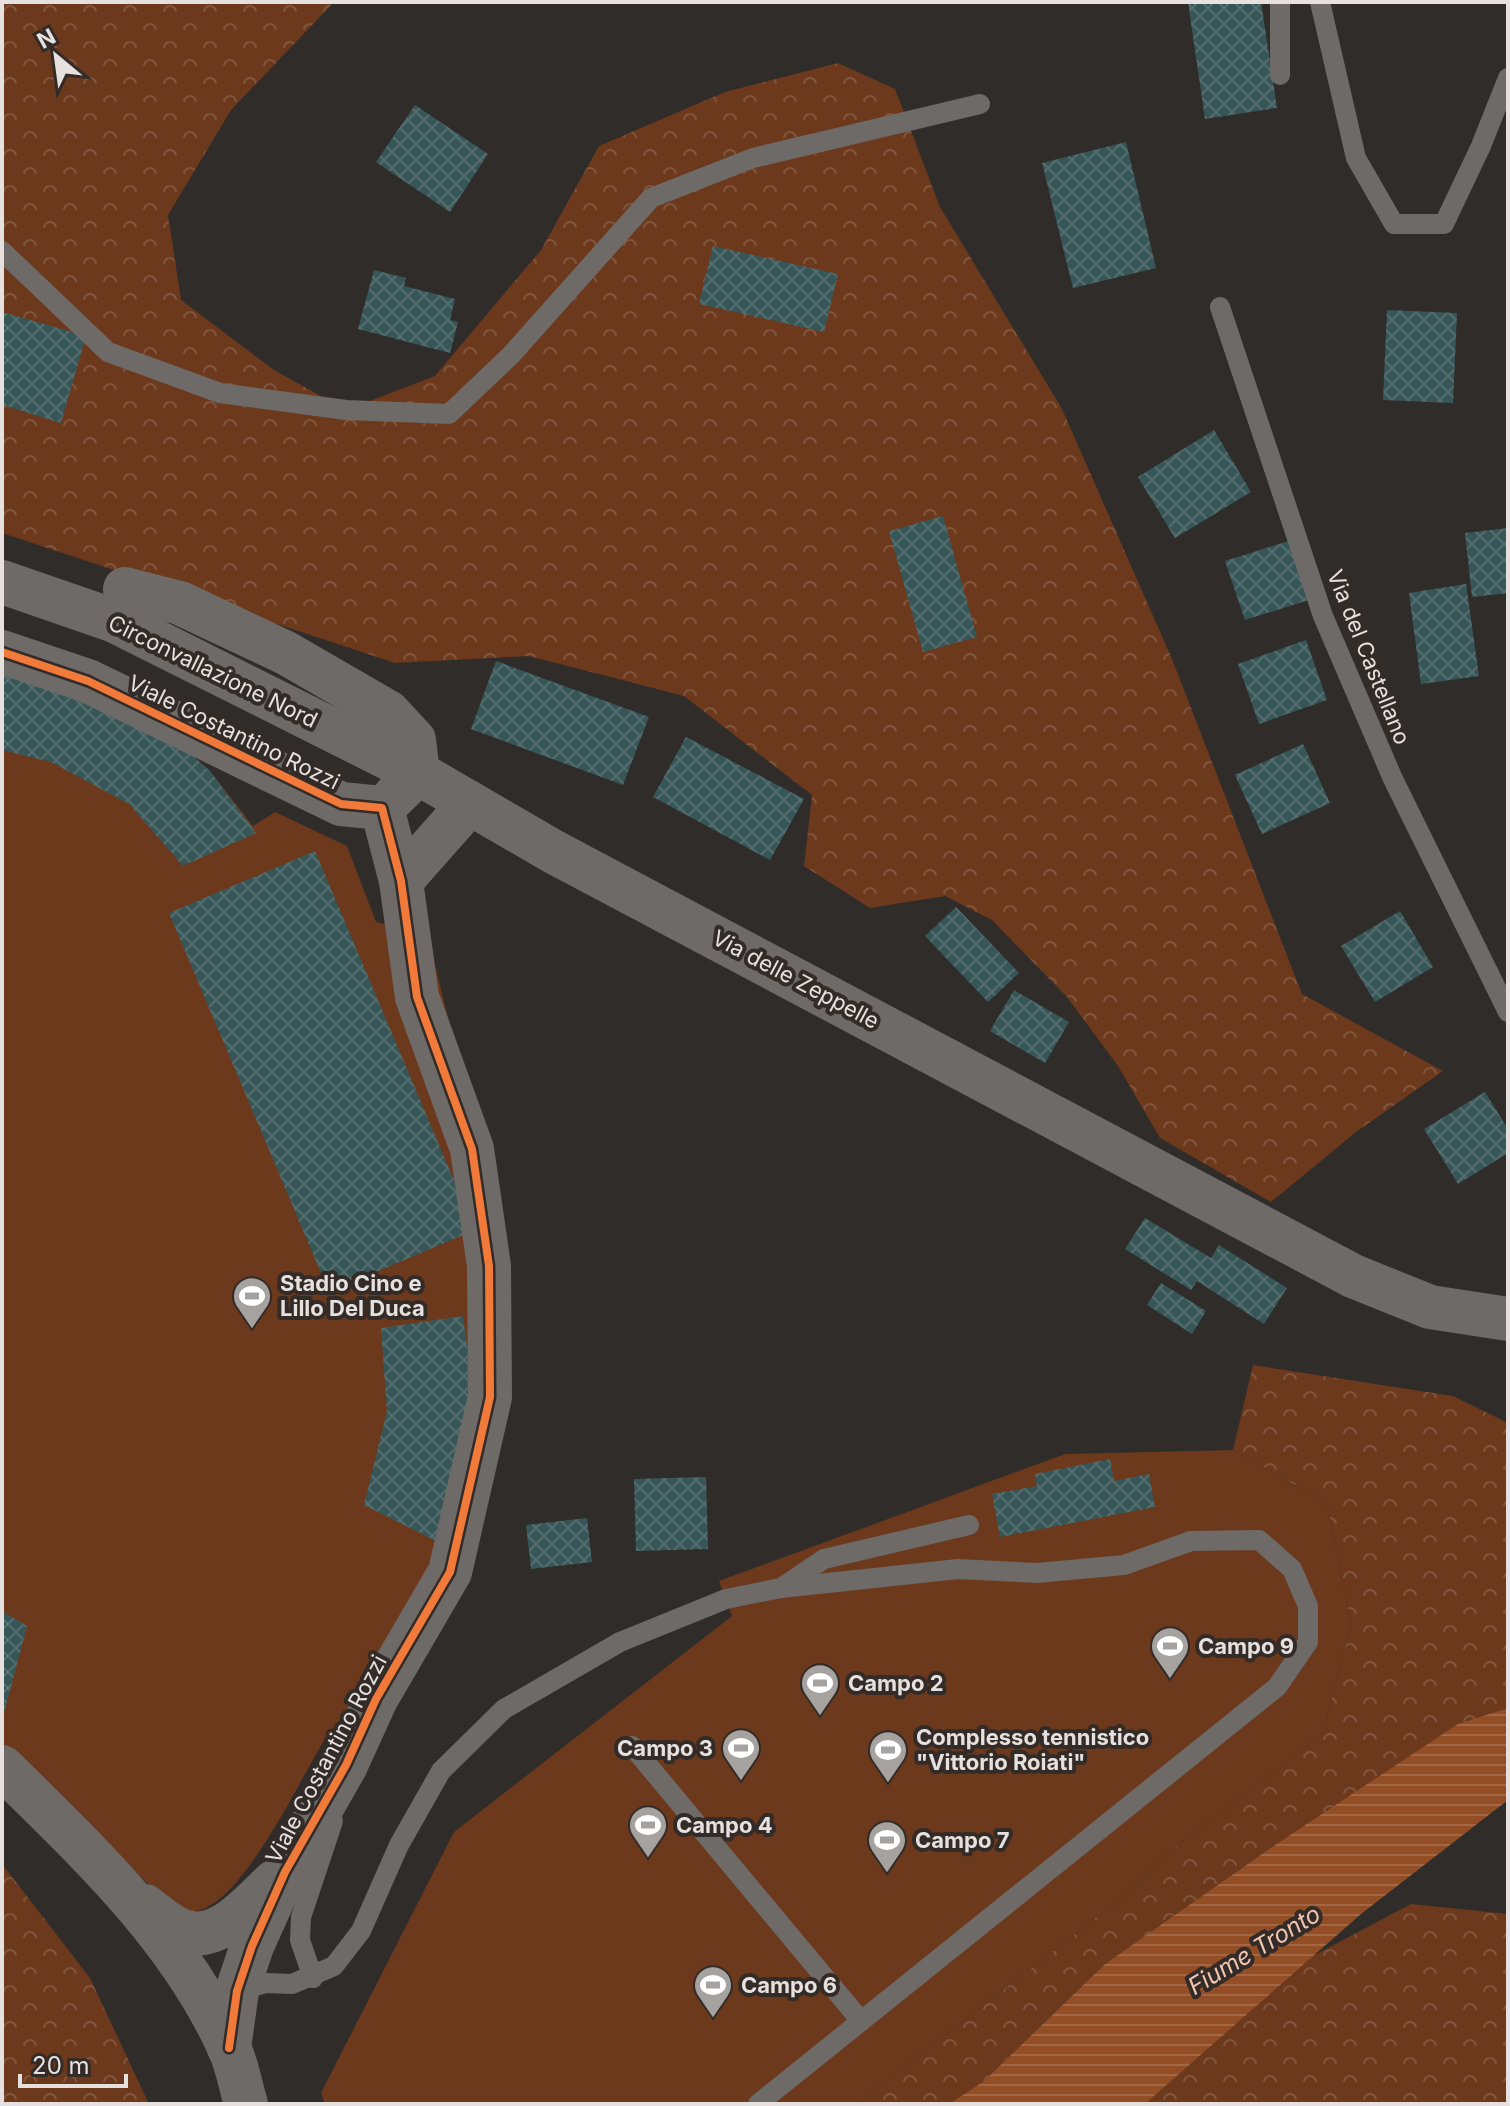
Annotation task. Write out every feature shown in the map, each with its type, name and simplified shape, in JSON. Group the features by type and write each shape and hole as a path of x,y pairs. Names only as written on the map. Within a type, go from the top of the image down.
{"street":[{"name":"Circonvallazione Nord","path":"2,582 115,621 418,773"},
{"path":"125,589 180,603 272,647 388,712 414,740 418,773 382,808"},
{"name":"Viale Costantino Rozzi","path":"2,652 88,681 341,804 382,808 401,881 417,997 472,1149 489,1266 490,1397 450,1572 376,1699 346,1765 285,1872 252,1946 237,1991 237,2072"},
{"name":"Via delle Zeppelle","path":"418,773 554,852 1353,1276 1430,1307 1508,1319"},
{"path":"401,881 470,803"},
{"name":"Viale Costantino Rozzi","path":"2,1767 132,1897 188,1970 237,2072"},
{"name":"Viale Costantino Rozzi","path":"132,1897 184,1932 213,1932 236,1918 285,1872"}],"lane":[{"path":"1280,2 1280,75"},
{"path":"1320,2 1356,158 1394,224 1444,224 1481,146 1508,78"},
{"path":"2,251 108,352 220,393 346,410 449,414 511,355 651,198 753,158 980,104"},
{"name":"Via del Castellano","path":"1220,307 1323,616 1393,779 1508,1012"},
{"path":"781,1588 824,1559 969,1525"},
{"path":"237,1991 266,1983 292,1984 313,1978 334,1966 361,1931 399,1845 441,1771 504,1709 620,1642 726,1599 781,1588 958,1569 1037,1573 1124,1565 1191,1541 1259,1540 1292,1569 1308,1606 1308,1642 1277,1687 758,2104"},
{"path":"632,1746 861,2021"},
{"path":"313,1978 300,1940 301,1917 332,1828 346,1765"}],"green space":[{"path":"2,2 334,2 231,110 168,215 181,300 274,370 346,410 435,376 541,250 599,146 725,92 838,63 895,89 940,207 1062,409 1172,659 1302,994 1443,1071 1356,1132 1271,1202 1160,1138 1118,1066 1067,997 992,920 945,896 870,908 804,866 812,795 684,696 529,656 395,663 2,533"},
{"name":"Stadio Cino e Lillo Del Duca","path":"2,672 168,734 210,771 253,826 275,812 347,846 376,922 428,936 451,1030 502,1398 363,1757 325,1739 251,1864 214,1903 196,1911 171,1906 2,1743"},
{"path":"1253,1365 1453,1396 1508,1423 1508,1708 1458,1725 1275,1845 1105,1964 984,2081 949,2104 857,2104 1125,1895 1179,1844 1322,1735 1351,1624 1327,1503 1233,1450"},
{"name":"Complesso tennistico \"Vittorio Roiati\"","path":"1233,1450 1327,1503 1351,1624 1322,1735 1179,1844 1125,1895 857,2104 325,2104 321,2093 454,1832 732,1616 719,1581 1065,1454"},
{"path":"2,1864 90,1978 149,2104 2,2104"},
{"path":"1411,1904 1508,1914 1508,2104 1145,2104 1313,1956"}],"water":[{"name":"Fiume Tronto","path":"1508,1708 1508,1800 1361,1914 1145,2104 949,2104 984,2081 1105,1964 1275,1845 1458,1724"}],"building":[{"path":"1188,2 1261,2 1277,108 1205,119"},
{"path":"415,105 488,154 450,212 376,162"},
{"path":"1126,142 1156,268 1073,288 1042,163"},
{"path":"713,246 838,274 824,332 699,304"},
{"path":"374,270 406,278 404,286 455,299 450,320 458,322 450,353 358,329"},
{"path":"1387,310 1457,313 1453,403 1383,400"},
{"path":"2,312 86,336 61,423 2,405"},
{"path":"1214,430 1251,492 1175,538 1138,477"},
{"path":"943,516 977,637 923,652 889,531"},
{"path":"1508,528 1508,593 1472,597 1465,533"},
{"path":"1292,540 1312,599 1245,620 1225,561"},
{"path":"1466,584 1479,676 1421,684 1409,593"},
{"path":"1306,640 1327,700 1259,724 1238,664"},
{"path":"496,661 649,717 623,785 471,729"},
{"path":"2,672 168,734 210,771 256,833 183,866 129,804 51,762 2,750"},
{"path":"686,737 804,799 770,860 653,797"},
{"path":"1303,744 1330,803 1262,834 1235,775"},
{"path":"315,851 475,1230 329,1292 169,913"},
{"path":"956,907 1019,973 988,1002 925,936"},
{"path":"1400,911 1433,967 1375,1002 1341,946"},
{"path":"1014,990 1069,1022 1045,1063 990,1031"},
{"path":"1485,1092 1508,1129 1508,1153 1458,1184 1424,1129"},
{"path":"1145,1218 1211,1258 1219,1245 1287,1288 1264,1324 1197,1281 1191,1290 1125,1249"},
{"path":"1161,1283 1206,1311 1192,1334 1147,1305"},
{"path":"463,1316 473,1392 444,1545 364,1505 387,1411 381,1328"},
{"path":"1110,1459 1114,1481 1149,1474 1155,1507 1000,1537 992,1494 1037,1486 1035,1474"},
{"path":"706,1477 708,1549 636,1551 634,1479"},
{"path":"587,1518 592,1562 531,1569 526,1525"},
{"path":"2,1611 27,1626 3,1717 2,1717"}],"cycle path":[{"path":"2,652 88,681 341,804 382,808 401,881 417,997 472,1149 489,1266 490,1397 450,1572 376,1699 346,1765 285,1872 252,1946 237,1991 229,2048"}],"place":[{"name":"Stadio Cino e Lillo Del Duca","path":"252,1330"},
{"name":"Campo 9","path":"1170,1680"},
{"name":"Campo 2","path":"820,1717"},
{"name":"Campo 3","path":"741,1782"},
{"name":"Complesso tennistico \"Vittorio Roiati\"","path":"888,1784"},
{"name":"Campo 4","path":"648,1859"},
{"name":"Campo 7","path":"887,1874"},
{"name":"Campo 6","path":"713,2019"}]}
